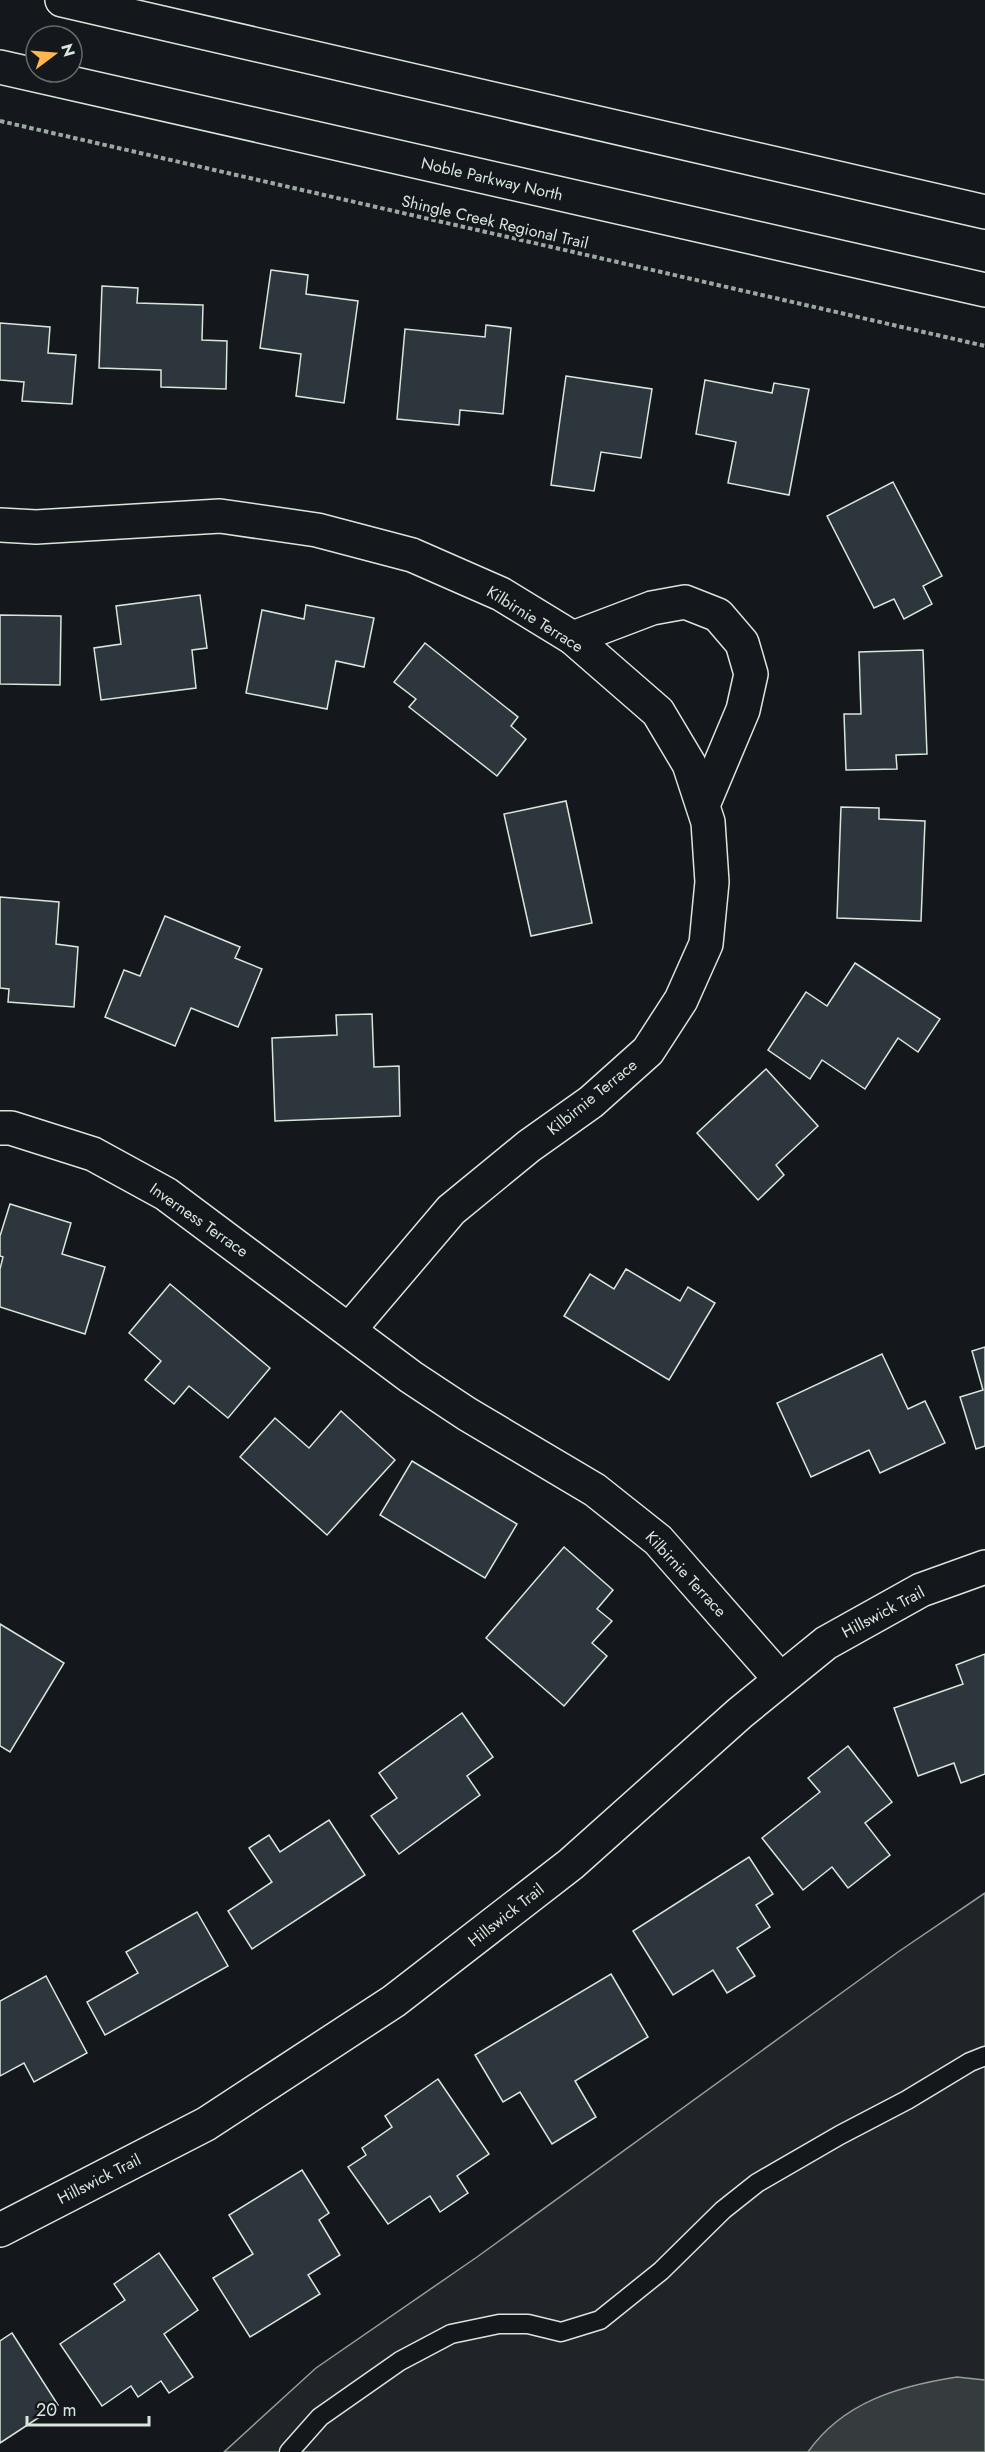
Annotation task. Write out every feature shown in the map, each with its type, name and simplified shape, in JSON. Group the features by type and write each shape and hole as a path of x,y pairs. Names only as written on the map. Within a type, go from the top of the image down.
{"street":[{"path":"62,0 985,212"},
{"name":"Noble Parkway North","path":"0,67 985,290"},
{"name":"Kilbirnie Terrace","path":"0,525 36,527 220,516 317,530 412,555 501,594 573,638 658,712 688,764 708,822 712,882 706,944 681,1000 648,1051 591,1102 529,1146 451,1210 349,1330 411,1377 457,1407 595,1490 649,1533 780,1679"},
{"path":"573,638 652,608 685,602 718,615 742,643 751,674 743,710 703,805"},
{"name":"Inverness Terrace","path":"0,1128 11,1128 93,1154 166,1194 349,1330"},
{"name":"Hillswick Trail","path":"0,2230 206,2124 394,2001 571,1864 780,1679 826,1643 921,1590 985,1567"}],"lane":[{"path":"289,2452 320,2417 400,2361 451,2334 499,2324 528,2325 561,2332 600,2320 661,2271 723,2210 757,2182 907,2100 970,2062 985,2056"}],"path":[{"name":"Shingle Creek Regional Trail","path":"0,121 985,345"}],"shaded area":[{"path":"985,1893 985,2452 224,2452 316,2368 477,2257 898,1952"},
{"path":"957,2377 985,2380 985,2452 808,2452 838,2420 874,2399 914,2385"}],"building":[{"path":"271,270 308,275 306,294 358,301 344,403 296,396 301,354 260,348"},
{"path":"102,286 138,288 137,303 203,305 202,340 227,341 226,389 161,387 161,370 99,368"},
{"path":"0,323 50,327 48,353 76,355 72,404 22,401 24,382 0,380"},
{"path":"486,325 511,328 503,414 460,410 459,425 397,419 405,329 485,337"},
{"path":"566,376 652,389 641,458 601,452 594,491 551,485"},
{"path":"705,380 772,393 774,383 809,389 789,495 728,483 736,442 696,434"},
{"path":"893,482 942,576 923,586 932,604 904,619 894,599 874,608 827,516"},
{"path":"200,595 207,648 192,650 196,688 101,700 94,648 121,644 116,606"},
{"path":"306,605 374,618 364,667 336,661 327,709 246,693 262,610 304,619"},
{"path":"0,615 61,616 60,685 0,684"},
{"path":"425,643 518,717 511,726 526,739 497,776 409,707 416,699 394,682"},
{"path":"923,650 927,754 896,755 897,769 846,770 844,714 861,714 859,652"},
{"path":"566,801 592,923 531,936 504,814"},
{"path":"841,807 879,808 879,819 925,821 921,921 837,918"},
{"path":"0,897 59,902 56,944 78,947 74,1007 8,1002 9,989 0,988"},
{"path":"165,916 240,947 235,958 262,969 238,1027 191,1008 175,1046 105,1017 124,970 140,976"},
{"path":"855,963 940,1019 918,1052 898,1038 865,1089 822,1060 810,1079 768,1050 806,992 827,1006"},
{"path":"372,1014 374,1067 399,1066 400,1116 275,1121 272,1038 337,1035 336,1015"},
{"path":"766,1069 818,1126 776,1165 784,1175 758,1200 697,1133"},
{"path":"10,1204 71,1223 62,1254 105,1267 85,1334 0,1307 0,1269 3,1257 0,1256 0,1236"},
{"path":"626,1269 680,1301 688,1287 715,1303 669,1380 564,1316 590,1274 614,1289"},
{"path":"170,1284 270,1368 228,1418 189,1386 174,1404 145,1380 161,1361 129,1333"},
{"path":"985,1347 985,1446 976,1449 960,1397 983,1390 972,1351"},
{"path":"882,1354 908,1409 925,1401 945,1443 880,1473 869,1450 811,1477 777,1403"},
{"path":"341,1411 395,1460 327,1535 240,1457 275,1418 309,1448"},
{"path":"412,1461 517,1524 485,1578 380,1515"},
{"path":"564,1547 613,1590 597,1609 612,1621 592,1643 607,1656 564,1706 486,1638"},
{"path":"0,1624 64,1663 10,1752 0,1746"},
{"path":"985,1654 985,1774 961,1783 954,1763 918,1776 894,1708 963,1684 956,1665"},
{"path":"462,1713 493,1757 467,1776 480,1795 399,1854 371,1816 397,1798 379,1773"},
{"path":"848,1746 892,1802 865,1823 890,1855 848,1888 832,1867 803,1890 762,1838 820,1792 808,1778"},
{"path":"329,1820 365,1875 252,1949 228,1911 272,1882 249,1848 269,1835 280,1852"},
{"path":"749,1857 773,1894 756,1905 770,1927 737,1948 755,1976 727,1993 713,1970 673,1995 633,1931"},
{"path":"197,1912 228,1966 105,2035 87,2002 138,1973 126,1952"},
{"path":"611,1974 648,2037 575,2081 596,2117 552,2144 520,2092 503,2102 475,2055"},
{"path":"46,1976 87,2053 34,2082 24,2063 0,2076 0,2001"},
{"path":"438,2079 489,2154 457,2176 468,2193 440,2212 430,2196 388,2224 348,2167 366,2155 362,2148 392,2127 385,2116"},
{"path":"302,2170 329,2213 319,2220 340,2255 308,2275 320,2294 250,2337 213,2278 253,2254 229,2215"},
{"path":"159,2253 198,2310 164,2334 193,2377 169,2393 161,2381 138,2397 131,2386 102,2406 60,2344 125,2300 114,2284"},
{"path":"12,2333 58,2405 0,2443 0,2341"}]}
